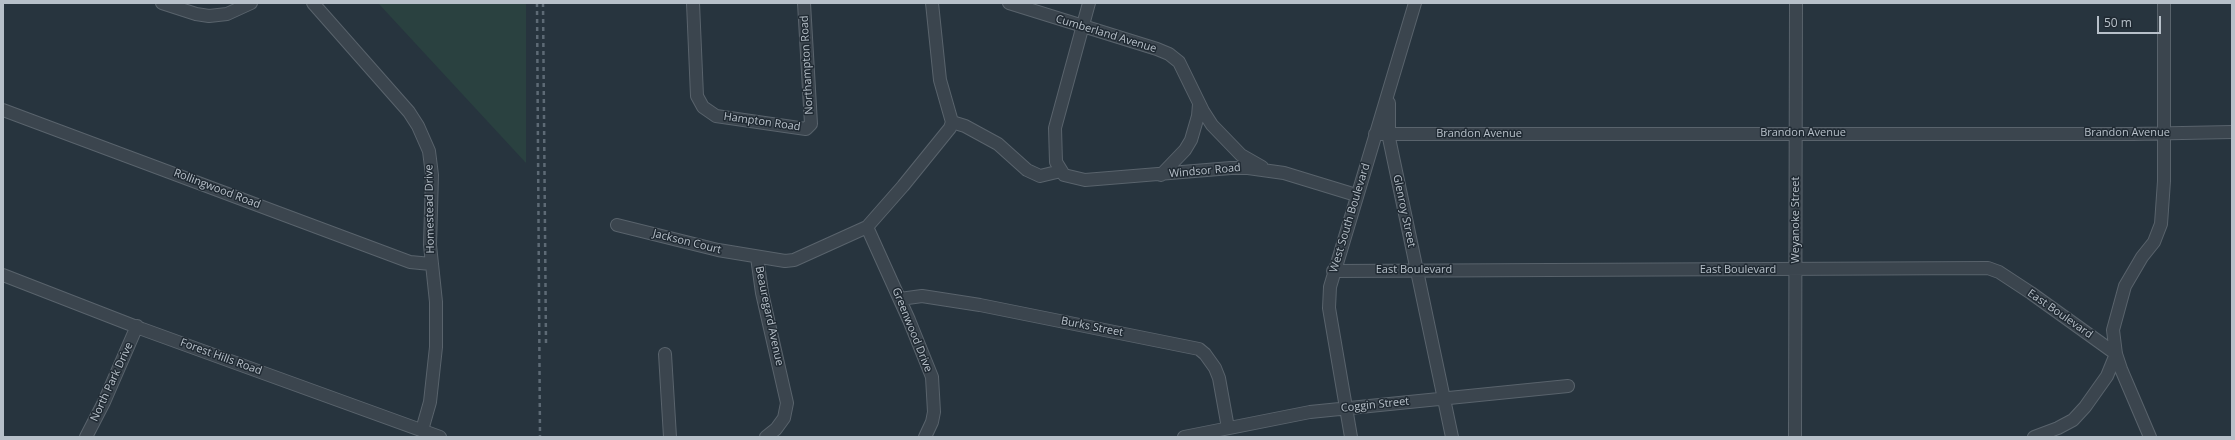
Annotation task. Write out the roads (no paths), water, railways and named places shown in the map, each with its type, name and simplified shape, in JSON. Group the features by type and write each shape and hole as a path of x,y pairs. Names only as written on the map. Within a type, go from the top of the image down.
{"street":[{"path":"162,3 196,14 214,16 227,14 251,3"},
{"name":"Homestead Drive","path":"312,3 409,112 425,140 432,175 431,264 436,302 436,347 430,402 422,430"},
{"name":"Hampton Road","path":"693,3 697,96 703,107 716,116 794,128 806,129 809,127"},
{"name":"Northampton Road","path":"804,3 811,124 809,127"},
{"path":"932,3 940,80 952,122 965,126 998,144 1027,170 1040,176 1061,171 1056,162 1054,152 1055,128 1089,3"},
{"name":"Cumberland Avenue","path":"1009,3 1169,54 1178,62 1199,104 1212,125 1241,155 1268,170"},
{"name":"West South Boulevard","path":"1351,437 1329,308 1330,287 1333,271 1374,134 1415,3"},
{"name":"Weyanoke Street","path":"1795,437 1796,3"},
{"path":"2150,437 2116,354 2113,330 2120,299 2131,273 2154,242 2161,224 2164,133 2164,3"},
{"name":"Glenroy Street","path":"1392,78 1388,134 1452,437"},
{"path":"1161,175 1185,150 1191,140 1197,122 1199,104"},
{"name":"Rollingwood Road","path":"3,110 410,262 431,264"},
{"name":"Beauregard Avenue","path":"766,437 776,429 784,418 787,403 762,293 757,258 775,261 794,260 867,227 880,214 944,135 952,122"},
{"name":"Brandon Avenue","path":"1374,134 2232,132"},
{"name":"Windsor Road","path":"1061,171 1074,178 1085,180 1161,175 1232,168 1268,170 1356,195"},
{"name":"Jackson Court","path":"617,226 757,258"},
{"name":"Greenwood Drive","path":"867,227 900,299 932,377 934,388 934,412 932,422 925,437"},
{"name":"East Boulevard","path":"1333,271 1988,268 1999,272 2031,293 2116,354"},
{"name":"Forest Hills Road","path":"3,275 136,326 440,437"},
{"name":"Burks Street","path":"900,299 922,296 973,304 1191,346 1206,354 1215,368 1219,378 1228,428"},
{"name":"North Park Drive","path":"86,437 107,395 136,326"},
{"path":"665,354 670,437"},
{"path":"2034,437 2068,422 2085,407 2107,376 2116,354"},
{"name":"Coggin Street","path":"1184,437 1310,412 1568,386"}],"railway":[{"path":"537,3 540,437"},
{"path":"543,3 546,343"}]}
